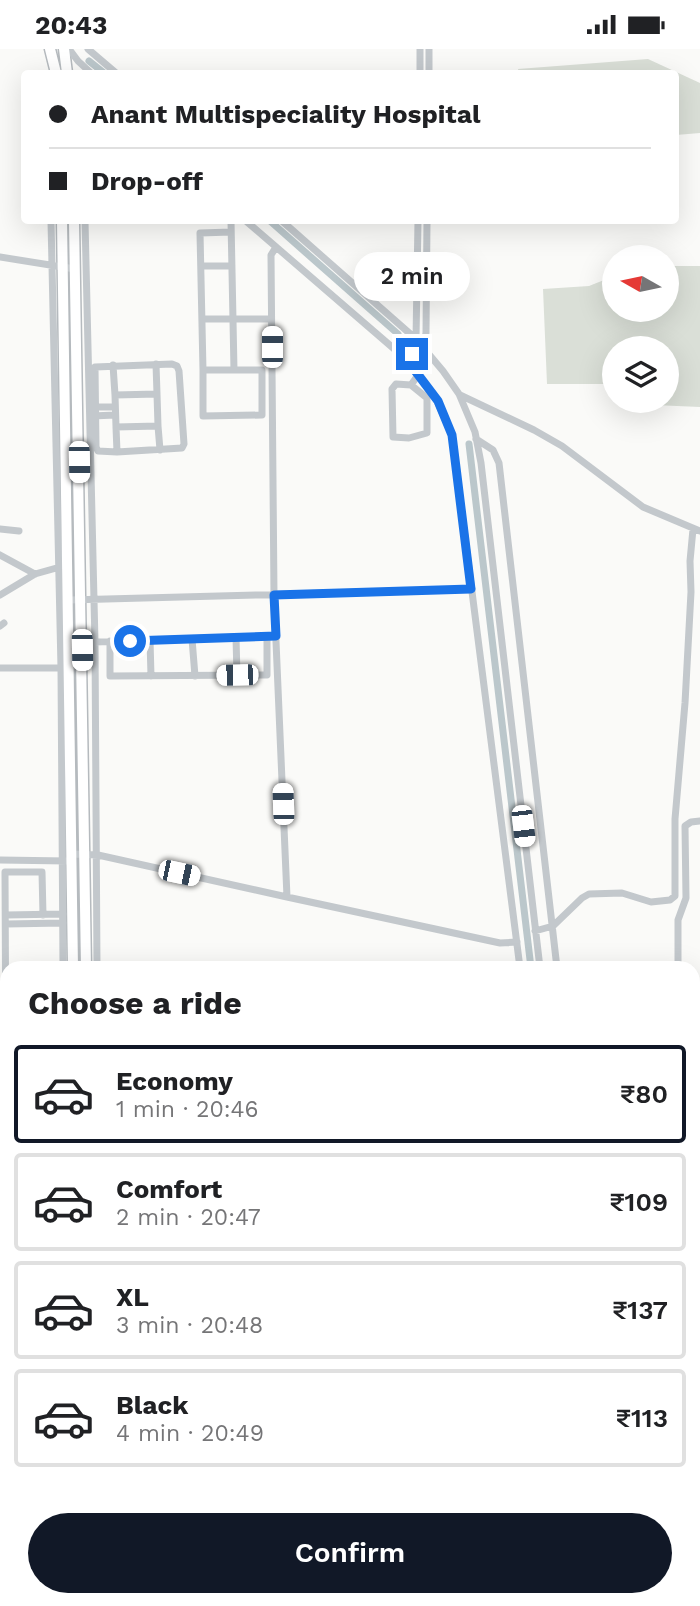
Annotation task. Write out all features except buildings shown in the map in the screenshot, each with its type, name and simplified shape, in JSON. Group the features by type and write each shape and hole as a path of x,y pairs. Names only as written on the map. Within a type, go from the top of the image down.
{"main road":[{"path":"50,49 55,70"},
{"path":"67,49 67,70"},
{"path":"62,224 58,267 63,567 68,600 65,668 73,961"},
{"path":"74,224 86,961"}],"street":[{"path":"67,49 88,70"},
{"path":"88,49 112,70"},
{"path":"420,49 420,70"},
{"path":"429,49 429,70"},
{"path":"51,224 58,267"},
{"path":"85,224 92,412 96,447 98,451 117,452 178,450 184,444 177,366 98,365 93,371 92,412 97,961"},
{"path":"249,224 407,360 438,401 452,435 519,961"},
{"path":"285,224 424,348 459,394 476,439 539,961"},
{"path":"407,360 412,354 416,339 418,224"},
{"path":"413,367 424,348 427,224"},
{"path":"233,226 232,266 236,319"},
{"path":"203,370 262,370 262,415 203,416 200,233 233,226"},
{"path":"233,226 236,319 234,370"},
{"path":"276,247 271,255 274,595 286,897"},
{"path":"0,257 75,269"},
{"path":"201,266 232,266"},
{"path":"202,320 271,319"},
{"path":"156,364 160,450"},
{"path":"113,365 117,452"},
{"path":"411,385 418,375"},
{"path":"396,384 411,385 427,398 427,433 409,438 393,437 392,389 396,384"},
{"path":"115,395 157,394"},
{"path":"459,394 546,436 575,454 636,503 697,530 690,561 685,703 675,819 675,896 668,901 650,902 622,893 589,894 553,926 535,931"},
{"path":"92,412 115,411"},
{"path":"116,427 158,426"},
{"path":"476,439 493,450 499,463 556,961"},
{"path":"0,529 19,531"},
{"path":"0,555 35,574"},
{"path":"0,595 35,574 63,567 65,668 0,668"},
{"path":"68,600 471,589"},
{"path":"110,641 110,676 267,675 267,636"},
{"path":"95,642 276,636"},
{"path":"236,637 237,675"},
{"path":"192,639 195,676"},
{"path":"150,640 151,676"},
{"path":"678,961 678,920 686,898 685,826 700,821"},
{"path":"0,860 68,859 98,855 500,943 517,942"},
{"path":"63,961 63,918 68,859"},
{"path":"3,955 6,919 3,902 5,872 42,872 43,915"},
{"path":"6,919 43,915 63,918"},
{"path":"6,919 63,918"}],"shaded area":[{"path":"648,59 672,70 518,70"},
{"path":"679,73 700,83 700,133 679,135"},
{"path":"679,266 700,266 700,407 679,406 679,336 602,336 602,384 547,384 543,289 589,286 602,281 602,322 679,322"}],"waterway":[{"path":"89,61 100,70"},
{"path":"273,224 398,334"},
{"path":"469,444 530,961"}],"route":[{"path":"130,641 276,636 274,595 471,589 452,435 438,401 407,360 412,354"}]}
